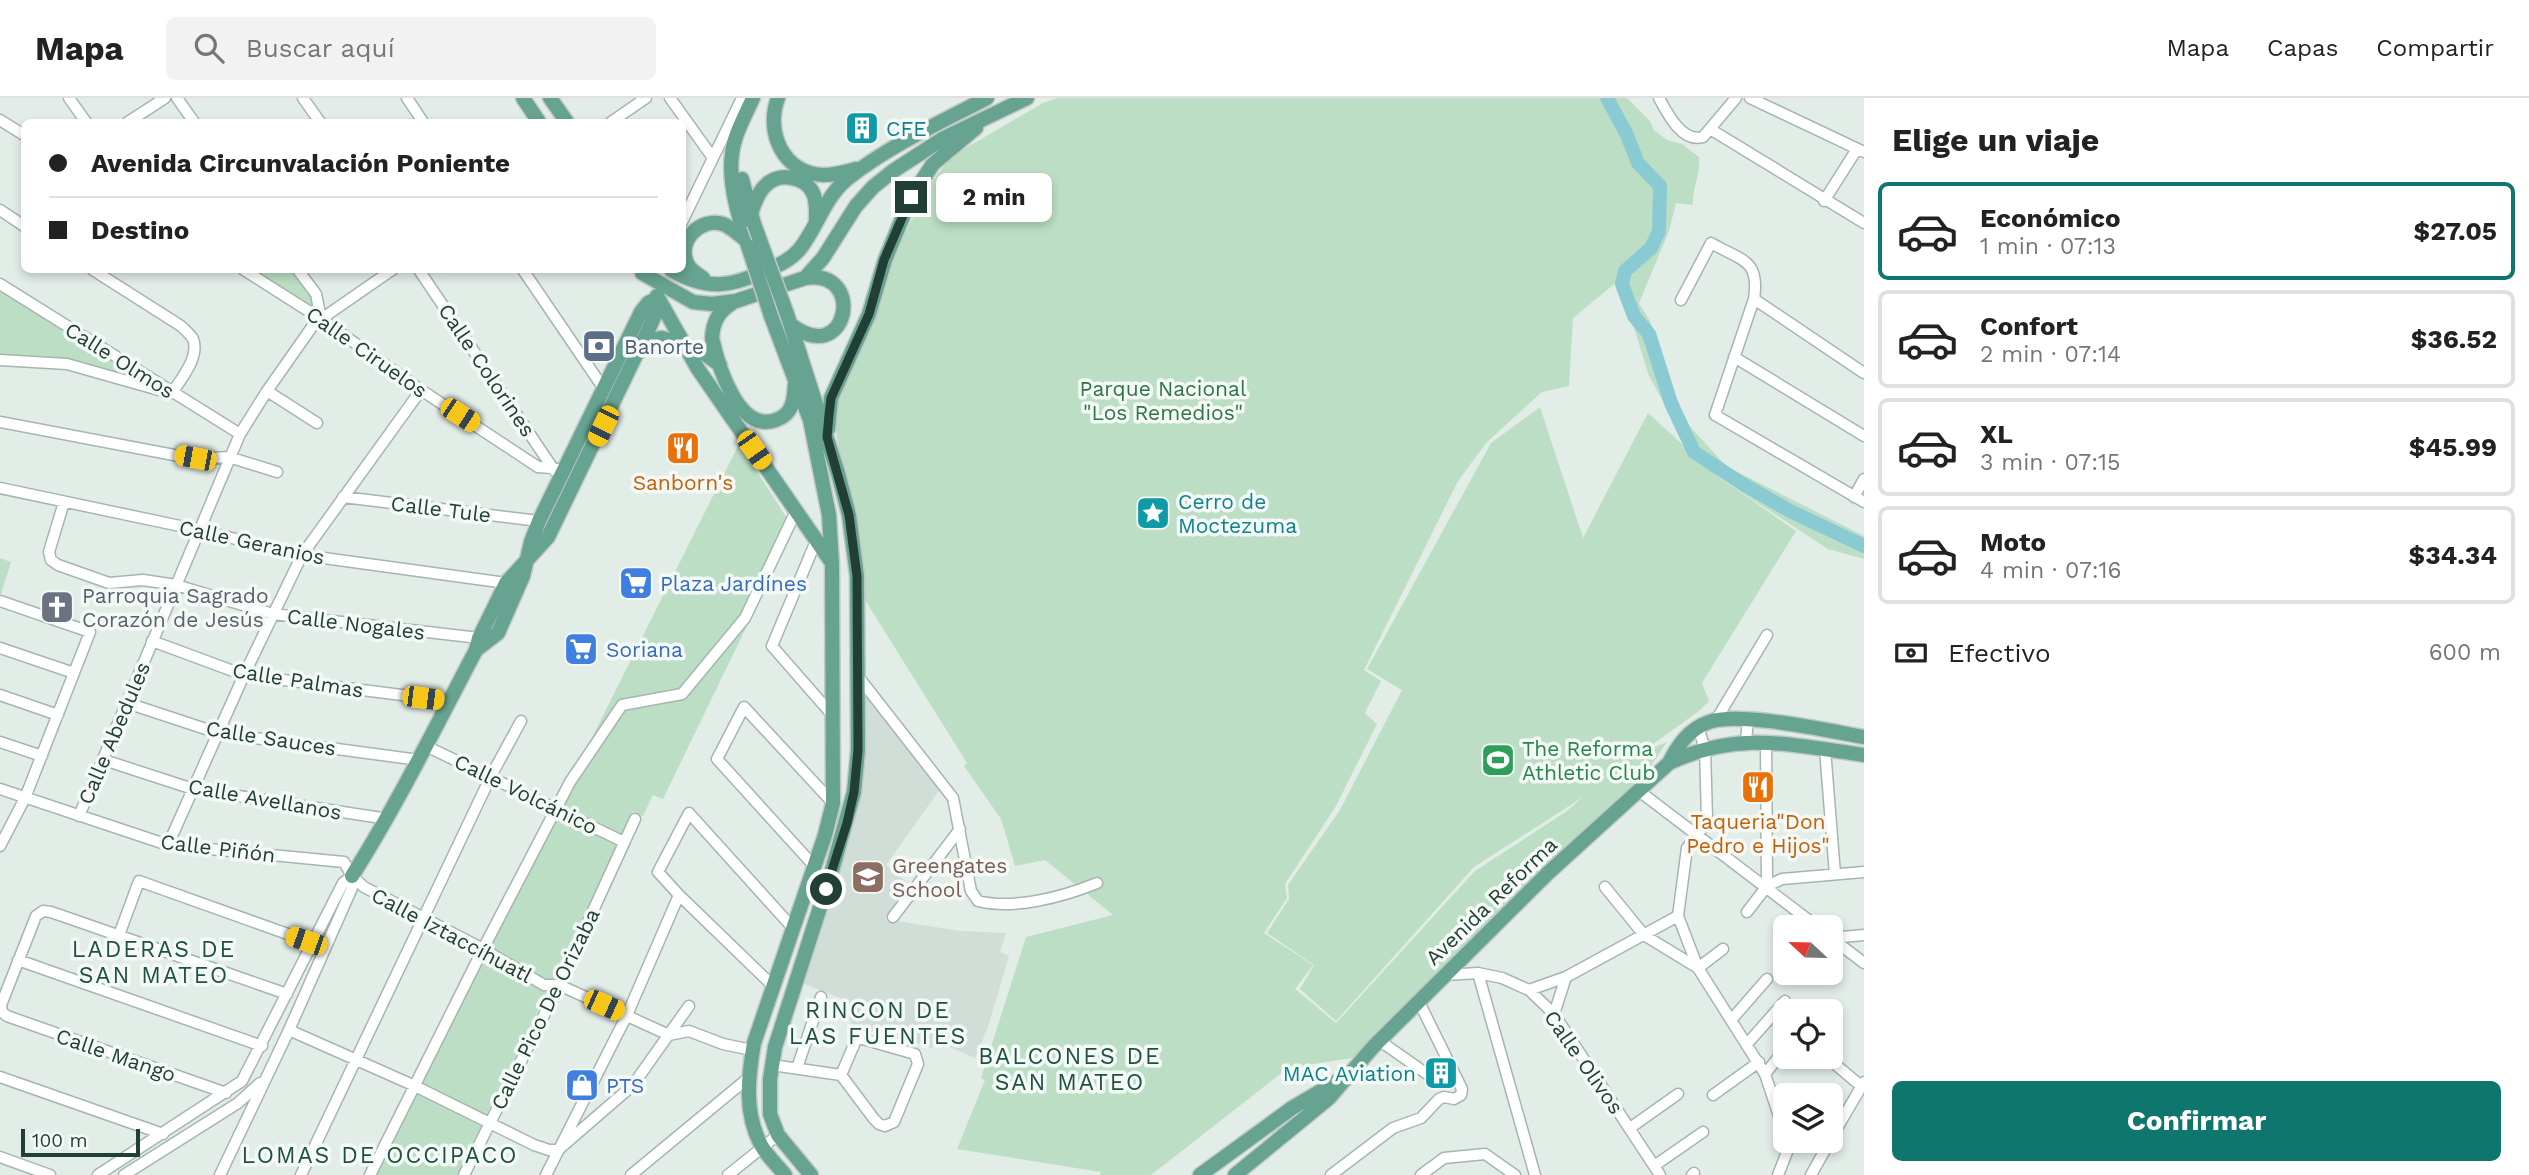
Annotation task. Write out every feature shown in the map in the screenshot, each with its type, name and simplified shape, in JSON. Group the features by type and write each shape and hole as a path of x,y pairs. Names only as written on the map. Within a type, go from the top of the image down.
{"main road":[{"path":"523,98 538,119"},
{"path":"550,98 565,119"},
{"path":"753,98 736,137 731,171 747,243 810,421 829,515 832,565 833,803 815,867 758,1028 747,1079 751,1118 762,1146 785,1175"},
{"path":"764,98 745,139 740,171 753,219 827,437 849,515 857,576 858,750 849,813 777,1041 772,1065 770,1114 778,1135 803,1172"},
{"path":"778,98 773,116 775,138 781,151 795,164 821,175 864,167"},
{"path":"678,273 695,281 717,285 732,284 787,261 798,251 837,189 879,155 987,98"},
{"path":"806,278 823,258 856,206 873,187 944,138 1027,98"},
{"path":"827,437 831,398 869,314 884,260 911,197 933,164 997,111"},
{"path":"753,219 760,191 765,185 775,179 790,177 800,180 814,194 817,220"},
{"path":"686,241 691,233 713,223 723,225 747,243"},
{"path":"686,261 691,269 717,285"},
{"path":"641,273 684,345 832,565"},
{"path":"643,273 693,302"},
{"path":"481,644 498,633 519,589 539,521 559,470 648,303 658,298 712,304 736,301 814,276 828,279 844,296 843,319 837,328 822,336 802,333 789,319"},
{"path":"352,876 388,819 481,644 506,583 548,537 638,352 657,310 658,298"},
{"path":"736,301 719,313 712,338 721,366 742,411 756,421 767,422 786,415 794,400 795,376"},
{"path":"638,352 656,339 663,338 709,356 721,366"},
{"name":"Avenida Reforma","path":"1670,763 1678,746 1698,727 1717,720 1748,720 1864,737"},
{"name":"Avenida Reforma","path":"1235,1175 1329,1098 1380,1041 1548,873 1670,763 1705,749 1746,741 1766,741 1864,755"},
{"path":"758,1028 777,1041"},
{"path":"753,1047 777,1041"},
{"name":"Avenida Reforma","path":"1200,1175 1322,1088 1349,1076"}],"street":[{"path":"69,98 84,119"},
{"path":"133,119 165,98"},
{"path":"177,98 192,119"},
{"path":"303,98 318,119"},
{"path":"407,98 422,119"},
{"path":"615,119 646,98"},
{"path":"670,98 685,119"},
{"path":"686,214 742,98"},
{"path":"1659,98 1670,119 1689,136 1697,139 1703,137 1736,98"},
{"path":"1750,98 1861,150 1824,201"},
{"path":"0,120 21,133"},
{"path":"686,120 713,158"},
{"path":"1710,129 1864,223"},
{"path":"0,210 21,224"},
{"path":"1681,300 1711,243 1749,265 1755,271 1757,280 1754,299 1715,415 1859,499 1864,480"},
{"path":"0,360 67,364 172,393 190,364 195,350 193,338 181,326 98,273"},
{"name":"Calle Ciruelos","path":"249,273 538,467 559,470"},
{"path":"300,273 316,294 321,319"},
{"name":"Calle Abedules","path":"79,816 240,434 309,331 321,319 388,273"},
{"name":"Calle Colorines","path":"421,273 559,470"},
{"path":"525,273 604,389"},
{"name":"Calle Olmos","path":"0,284 240,434"},
{"path":"1754,299 1864,373"},
{"path":"1734,357 1864,436"},
{"path":"168,845 244,675 302,555 421,390"},
{"path":"267,391 317,423"},
{"path":"0,422 195,458 229,457 278,472"},
{"name":"Calle Geranios","path":"0,488 302,555 506,583"},
{"name":"Calle Tule","path":"343,497 539,521"},
{"name":"Calle Nogales","path":"64,502 49,552 51,560 109,583 143,580 176,585 273,614 481,644"},
{"path":"370,1175 570,782 622,705 682,694 745,618 796,511"},
{"path":"816,541 772,646 834,717"},
{"path":"0,601 90,632 25,798 0,846"},
{"path":"1717,720 1767,635"},
{"name":"Calle Palmas","path":"152,640 244,675 449,701"},
{"path":"0,648 74,673"},
{"path":"857,675 953,798 971,891 978,901 993,905 1064,896 1097,883"},
{"path":"0,695 58,715"},
{"name":"Calle Sauces","path":"127,703 218,733 423,753"},
{"path":"815,867 717,759 744,707 833,803"},
{"path":"1746,741 1748,720"},
{"path":"301,1175 491,776 521,721"},
{"path":"1698,727 1705,749 1707,817 1687,848 1678,916 1698,968 1759,1062 1773,1098"},
{"path":"1766,741 1767,886"},
{"path":"0,742 42,756"},
{"path":"1825,749 1835,874"},
{"name":"Calle Volcánico","path":"423,753 491,776 624,842"},
{"name":"Calle Avellanos","path":"104,760 193,789 388,819"},
{"name":"Calle Piñón","path":"0,789 168,845 344,862 352,876"},
{"path":"1639,791 1695,836 1767,886 1803,915"},
{"path":"772,985 658,872 689,813 792,927"},
{"name":"Calle Pico De Orizaba","path":"464,1175 559,985 635,820"},
{"path":"893,917 960,829"},
{"path":"1747,912 1767,886 1782,879 1864,872"},
{"path":"98,1175 242,1081 344,883 352,876"},
{"path":"224,1174 352,888 352,876"},
{"name":"Calle Iztaccíhuatl","path":"352,876 364,887 483,949 544,985 559,985 669,1035 689,1031 723,1044 753,1047"},
{"path":"119,935 139,881 313,943"},
{"path":"1605,887 1644,935 1698,968"},
{"path":"546,1175 627,1015 679,895"},
{"path":"262,1046 18,960 36,916 43,911 51,912 287,994"},
{"path":"1529,990 1566,977 1678,916"},
{"path":"1843,936 1864,935"},
{"path":"1843,946 1864,963"},
{"path":"1698,968 1723,949"},
{"name":"Calle Mango","path":"18,960 1,1005 2,1012 7,1016 226,1093"},
{"path":"1478,973 1535,1175"},
{"name":"Calle Olivos","path":"1446,975 1478,973 1502,978 1529,990 1554,1014 1657,1170"},
{"path":"1554,1014 1566,977"},
{"path":"1731,1019 1767,979"},
{"path":"797,1068 821,997"},
{"path":"1331,1175 1394,1128 1421,1118 1439,1099 1458,1098 1462,1090 1419,1002"},
{"path":"289,1030 415,1086 534,1145 558,1150 634,1085 690,1006"},
{"path":"1747,1044 1773,1015"},
{"path":"772,1065 841,1075 879,1125 885,1126 894,1122 918,1064 915,1054 859,1038 841,1075"},
{"path":"1380,1041 1427,1074"},
{"path":"1713,1095 1759,1062"},
{"path":"1765,1074 1773,1064"},
{"path":"252,1066 268,1073"},
{"path":"1842,1069 1863,1084 1843,1114"},
{"path":"124,1175 238,1102 268,1073"},
{"path":"0,1077 163,1134"},
{"path":"631,1175 747,1079"},
{"path":"1630,1128 1678,1094"},
{"path":"1657,1170 1703,1132"},
{"path":"728,1175 778,1135"},
{"path":"1778,1175 1788,1153"},
{"path":"1811,1175 1823,1153"},
{"path":"1421,1175 1444,1158 1485,1154 1515,1175"},
{"path":"0,1157 50,1175"},
{"path":"1524,1175 1531,1162"}],"shaded area":[{"name":"Greengates School","path":"869,695 940,789 886,865 909,884 885,919 960,931 1006,933 1000,952 1009,956 988,1027 975,1058 940,1043 931,1048 918,1043 916,1046 852,1025 846,1012 838,1009 841,998 799,982 853,824 861,777 862,699"}],"green space":[{"name":"Parque Nacional \"Los Remedios\"","path":"1058,98 1627,98 1650,121 1654,130 1667,140 1682,144 1699,157 1693,205 1676,203 1669,231 1639,303 1650,321 1685,421 1726,466 1864,536 1864,559 1828,549 1741,492 1689,449 1649,376 1624,306 1623,277 1573,318 1569,386 1542,392 1487,442 1458,481 1364,670 1381,681 1365,713 1377,724 1336,806 1285,884 1287,898 1264,933 1313,965 1295,989 1336,1023 1475,871 1567,811 1583,797 1474,867 1336,1021 1300,989 1314,965 1267,933 1289,899 1288,885 1340,810 1402,690 1367,669 1491,443 1540,407 1583,538 1648,413 1716,475 1796,531 1702,683 1709,701 1642,752 1667,742 1640,782 1358,1057 1288,1068 1151,1175 1100,1175 1101,1172 957,1149 985,1080 981,1078 1026,937 1113,915 1045,860 1015,866 1001,819 964,766 967,763 865,600 834,421 836,397 905,233 930,184 952,156 1043,103"},
{"path":"258,273 297,273 313,295 316,311"},
{"path":"0,291 155,386 0,357"},
{"path":"739,444 794,529 663,799 653,795 643,816 633,811 457,1175 373,1175"},
{"path":"0,558 11,562 1,594 0,594"}],"waterway":[{"path":"1607,98 1638,163 1660,186 1659,231 1651,248 1625,271 1622,284 1634,316 1649,334 1671,403 1694,452 1790,511 1864,546"}],"place":[{"name":"CFE","path":"862,128"},
{"name":"Banorte","path":"599,346"},
{"name":"Sanborn's","path":"683,448"},
{"name":"Cerro de Moctezuma","path":"1153,513"},
{"name":"Plaza Jardínes","path":"636,583"},
{"name":"Parroquia Sagrado Corazón de Jesús","path":"57,607"},
{"name":"Soriana","path":"581,649"},
{"name":"The Reforma Athletic Club","path":"1498,760"},
{"name":"Taqueria\"Don Pedro e Hijos\"","path":"1758,787"},
{"name":"Greengates School","path":"868,877"},
{"name":"MAC Aviation","path":"1441,1073"},
{"name":"PTS","path":"582,1085"}],"district":[{"name":"LADERAS DE SAN MATEO","path":"154,962"},
{"name":"RINCON DE LAS FUENTES","path":"878,1023"},
{"name":"BALCONES DE SAN MATEO","path":"1070,1069"},
{"name":"LOMAS DE OCCIPACO","path":"380,1155"}],"route":[{"path":"826,889 847,823 854,792 858,750 857,576 849,515 827,437 831,398 869,314 884,260 911,197"}]}
